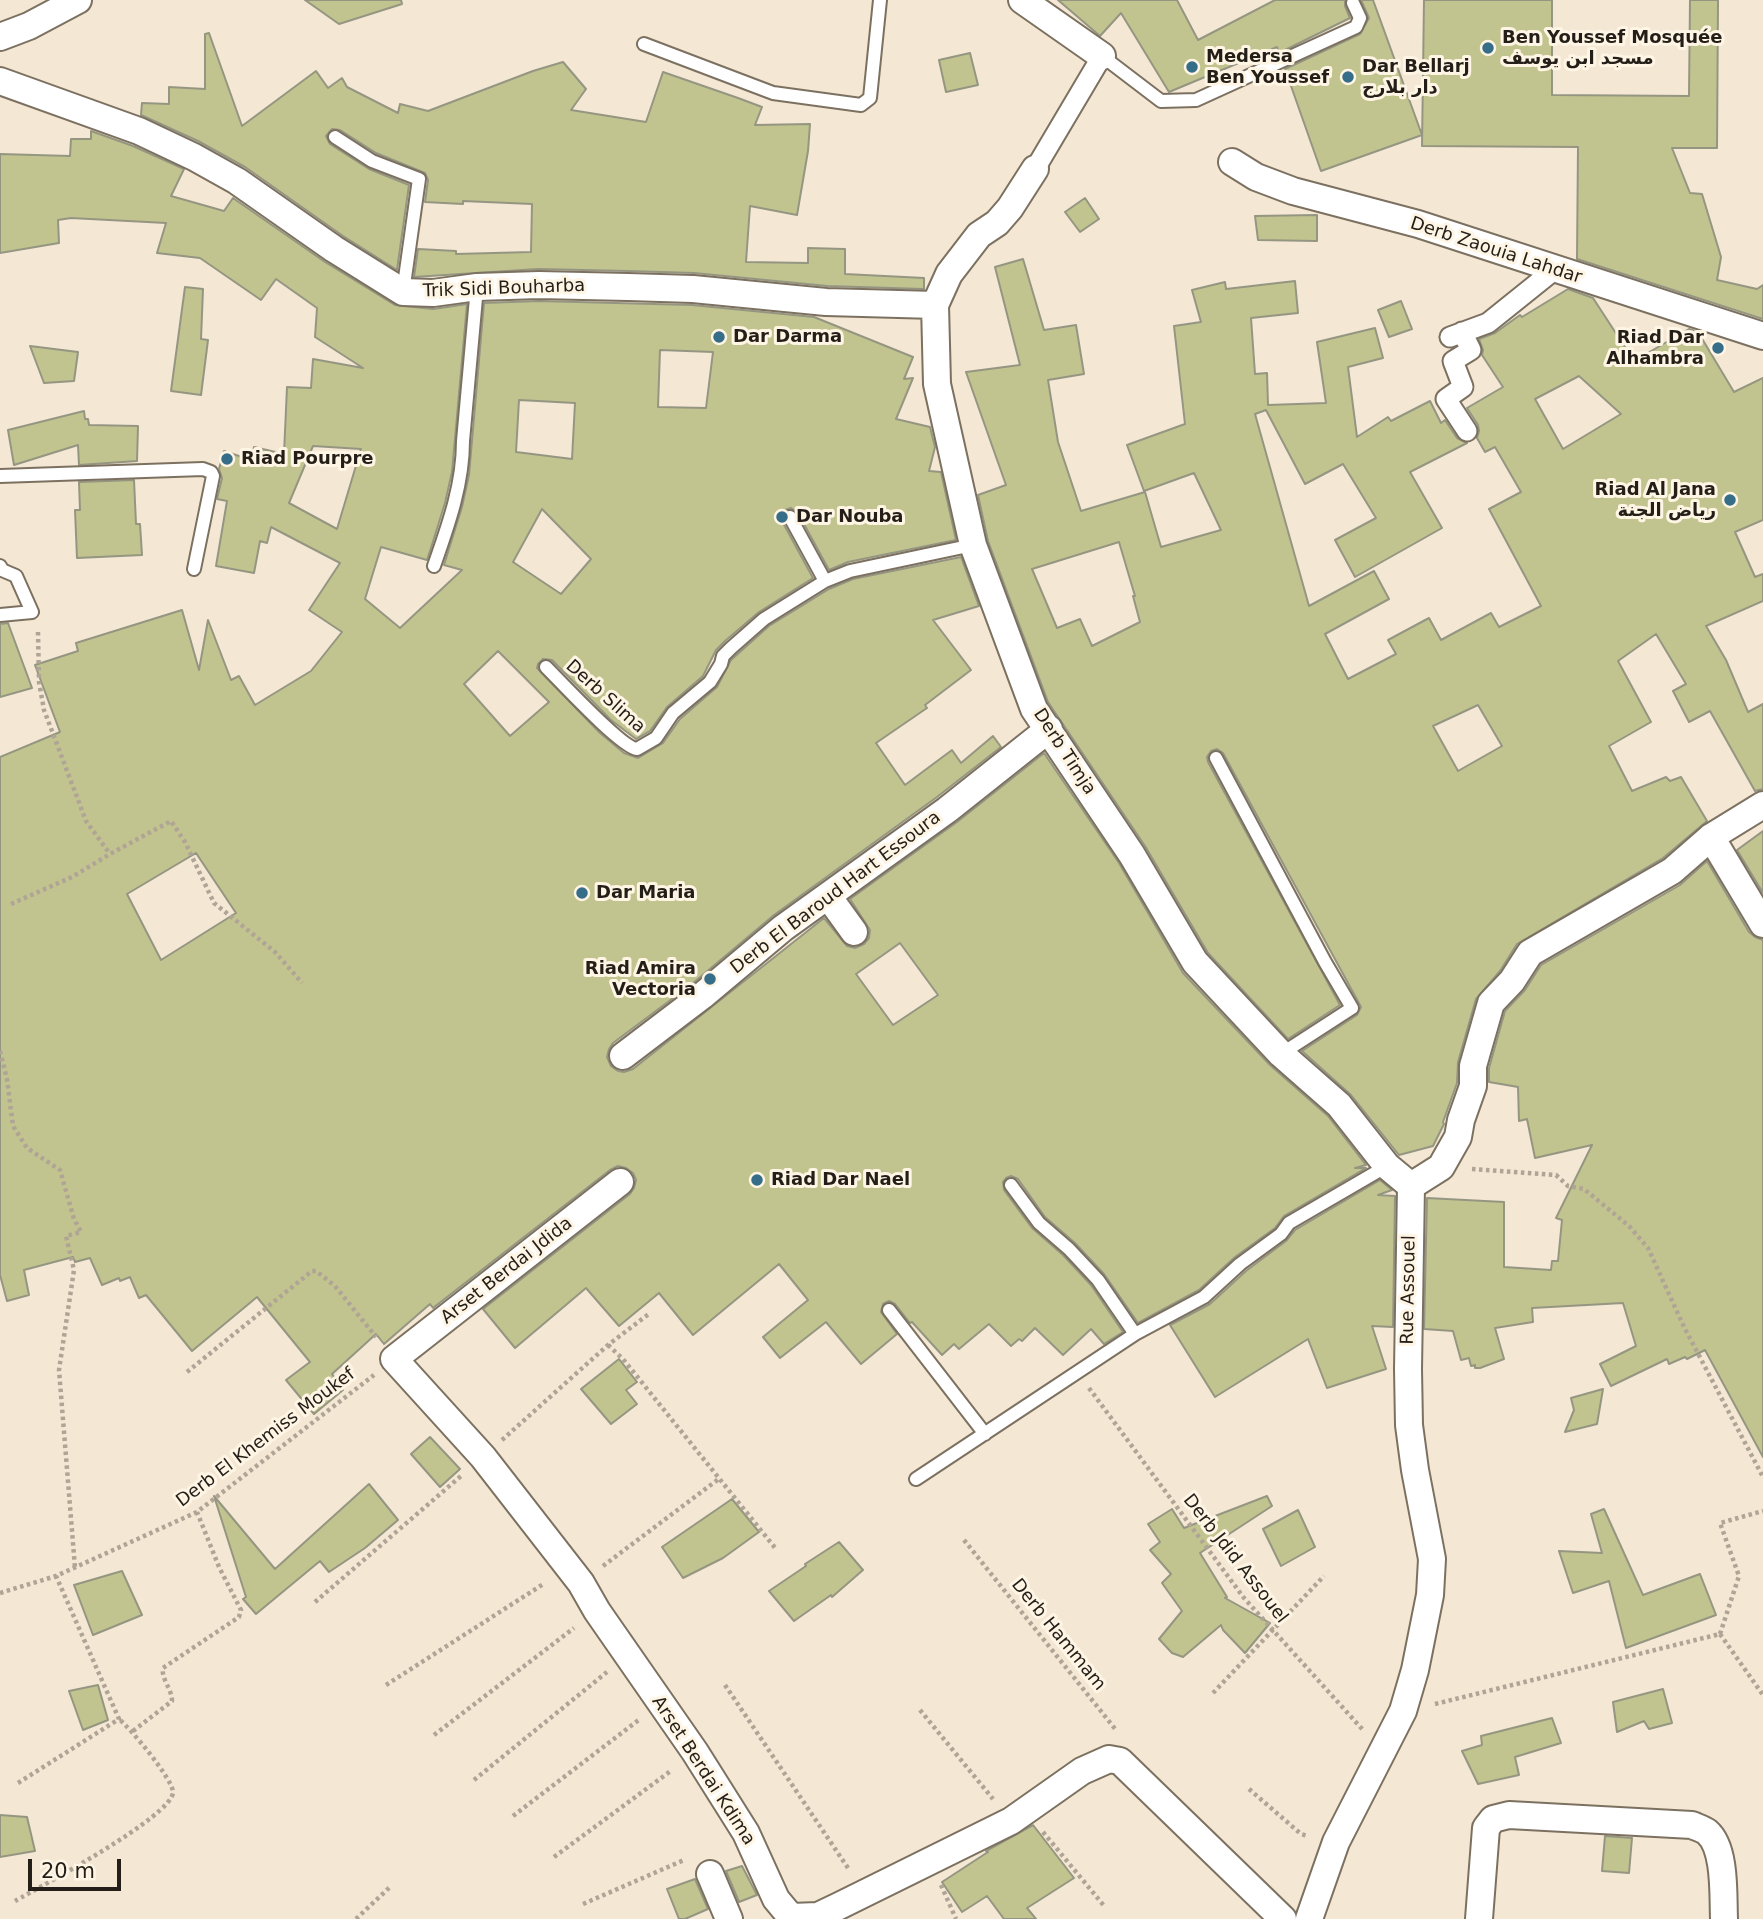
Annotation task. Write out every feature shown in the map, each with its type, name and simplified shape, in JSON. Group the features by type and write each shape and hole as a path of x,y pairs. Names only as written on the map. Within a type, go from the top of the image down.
{"street":[{"path":"0,37 29,26 78,0"},
{"path":"1022,0 1102,56 1035,169"},
{"name":"Trik Sidi Bouharba","path":"0,81 139,131 194,157 237,181 334,249 403,292 433,293 477,287 538,285 693,289 826,302 935,304"},
{"name":"Derb Zaouia Lahdar","path":"1232,162 1256,177 1293,191 1418,224 1763,336"},
{"name":"Derb Timja","path":"1035,169 1010,208 996,223 979,235 949,274 935,304 937,384 973,545 1034,709 1132,855 1195,962 1280,1054 1339,1105 1387,1166 1411,1186"},
{"path":"1467,431 1446,399 1463,387 1453,360 1471,350 1456,334 1488,323 1554,270"},
{"name":"Derb El Baroud Hart Essoura","path":"623,1056 702,996 783,928 947,810 1049,729"},
{"path":"1411,1186 1441,1167 1458,1137 1474,1086 1473,1066 1491,1003 1512,981 1530,953 1672,871 1711,837 1763,805"},
{"path":"1711,837 1763,924"},
{"path":"828,896 854,932"},
{"name":"Arset Berdai Jdida","path":"394,1359 620,1182"},
{"name":"Rue Assouel","path":"1309,1919 1336,1842 1403,1711 1430,1595 1432,1559 1409,1425 1411,1186"},
{"name":"Arset Berdai Kdima","path":"394,1359 483,1457 575,1575 627,1656 695,1752 746,1833 776,1899 791,1917 818,1916 931,1861 1019,1816 1082,1771 1109,1759 1120,1761 1283,1919"},
{"path":"1479,1919 1486,1828 1493,1819 1509,1815 1692,1825 1708,1833 1718,1851 1723,1876 1724,1919"},
{"path":"703,1864 729,1919"}],"lane":[{"path":"644,44 773,93 860,105 870,98 880,0"},
{"path":"1102,56 1161,101 1196,100 1356,27 1360,18 1353,3"},
{"path":"335,137 372,161 419,179 403,292"},
{"path":"434,566 449,523 464,461 477,287"},
{"path":"0,476 203,470 211,472 213,476 194,569"},
{"path":"790,517 825,581"},
{"name":"Derb Slima","path":"546,667 621,740 633,750 637,749 656,738 673,713 710,682 723,656 731,648 764,619 825,581 850,571 973,545"},
{"path":"0,566 2,570 16,576 32,612 0,615"},
{"path":"1216,758 1352,1008 1280,1054"},
{"path":"916,1479 1135,1334 1204,1297 1240,1264 1281,1234 1289,1223 1387,1166"},
{"path":"1011,1185 1039,1223 1069,1249 1098,1280 1135,1334"},
{"path":"889,1310 985,1434"}],"path":[{"path":"32,612 37,620 39,682 44,710 86,821 110,854"},
{"path":"11,904 72,877 170,821 185,842 214,903 275,952 302,983"},
{"path":"0,1051 7,1079 13,1126 27,1148 60,1170 74,1219 81,1232 66,1236 74,1270 59,1370 75,1568"},
{"path":"1441,1167 1556,1175 1568,1186 1584,1189 1629,1226 1648,1248 1684,1327 1763,1478"},
{"path":"187,1372 312,1271 316,1271 335,1286 394,1359"},
{"path":"314,1602 608,1345 650,1313"},
{"path":"608,1345 623,1359 776,1549"},
{"name":"Derb El Khemiss Moukef","path":"0,1593 56,1576 197,1512 394,1359"},
{"name":"Derb Jdid Assouel","path":"1078,1372 1244,1598 1383,1752"},
{"path":"386,1685 575,1575 720,1478"},
{"path":"1720,1634 1739,1576 1720,1522 1763,1511"},
{"path":"132,1731 172,1701 170,1689 162,1674 163,1668 239,1617 241,1610 219,1567 197,1512"},
{"name":"Derb Hammam","path":"964,1539 1122,1738"},
{"path":"15,1902 132,1832 166,1807 172,1797 171,1784 132,1731 119,1718 56,1576"},
{"path":"1213,1693 1324,1576"},
{"path":"434,1735 597,1611"},
{"path":"1403,1711 1720,1634"},
{"path":"1720,1634 1763,1695"},
{"path":"474,1780 627,1656"},
{"path":"725,1685 864,1892"},
{"path":"513,1816 660,1703"},
{"path":"920,1710 1105,1907"},
{"path":"18,1783 119,1718"},
{"path":"554,1857 695,1752"},
{"path":"1249,1789 1301,1834 1336,1842"},
{"path":"931,1861 956,1919"},
{"path":"583,1904 703,1864"},
{"path":"356,1919 391,1886"}],"building":[{"path":"305,0 401,0 402,4 339,24"},
{"name":"Medersa Ben Youssef","path":"1058,0 1177,0 1198,40 1275,0 1345,0 1350,18 1279,53 1277,47 1169,92 1121,13 1100,36"},
{"path":"1361,0 1373,0 1422,135 1321,171 1285,69 1360,34 1369,18"},
{"name":"Ben Youssef Mosquée مسجد ابن يوسف","path":"1424,0 1552,0 1552,95 1689,96 1690,0 1718,0 1717,148 1672,148 1690,193 1702,194 1721,257 1717,280 1757,289 1763,285 1763,319 1577,259 1578,147 1422,146"},
{"path":"209,33 242,126 316,71 328,88 342,78 347,87 398,113 400,104 428,111 563,62 586,89 571,110 646,122 663,72 738,98 762,107 755,125 810,124 797,215 750,206 746,262 808,263 808,248 845,249 845,274 924,278 924,289 827,286 694,273 628,271 538,269 414,277 418,249 456,251 456,254 531,252 532,204 425,202 428,180 425,173 376,153 340,130 332,129 326,136 330,144 369,169 409,185 397,270 343,236 245,167 198,141 141,115 142,103 169,104 169,87 205,89 205,34"},
{"path":"970,53 978,85 946,92 939,60"},
{"path":"91,131 184,169 171,196 224,211 233,198 325,262 395,305 433,309 467,304 452,472 427,560 381,547 365,599 400,628 462,570 444,565 469,475 484,303 539,301 692,305 814,317 913,357 904,379 913,378 896,419 930,427 935,447 929,471 941,472 956,540 848,562 829,570 798,513 791,508 785,510 781,516 782,521 813,578 759,612 725,641 716,650 703,676 667,707 650,731 636,739 611,720 552,660 543,659 537,668 600,733 624,753 638,758 663,743 680,719 717,687 731,660 769,626 829,589 853,579 961,557 979,606 933,620 971,670 925,705 927,708 876,743 905,785 952,750 961,763 993,736 1001,747 937,797 774,915 692,984 613,1043 607,1057 611,1066 624,1072 633,1069 824,918 847,946 855,948 864,944 869,938 870,930 850,899 957,822 1044,753 1119,863 1183,973 1270,1065 1328,1116 1366,1165 1355,1168 1366,1168 1284,1216 1275,1228 1235,1257 1199,1290 1138,1323 1104,1274 1075,1243 1045,1217 1018,1179 1011,1176 1006,1178 1003,1182 1004,1190 1032,1228 1063,1255 1091,1285 1123,1332 1104,1344 1091,1329 1063,1355 1035,1328 1022,1341 1019,1339 1011,1346 989,1324 959,1349 954,1344 942,1355 895,1304 889,1301 883,1304 881,1312 897,1334 861,1364 826,1322 780,1358 763,1337 808,1300 779,1264 693,1335 659,1293 619,1326 586,1288 515,1348 483,1309 630,1194 636,1180 633,1173 618,1166 433,1308 430,1304 384,1344 376,1334 332,1374 343,1390 314,1414 286,1380 310,1362 257,1297 192,1351 146,1295 139,1298 130,1277 102,1285 90,1258 75,1262 73,1257 24,1270 29,1295 7,1301 0,1275 0,757 60,732 35,665 78,651 76,643 182,610 199,670 208,620 231,680 239,676 255,705 311,671 342,632 309,610 340,563 271,527 267,543 260,541 254,573 216,566 227,501 217,499 222,478 219,469 224,451 251,460 254,447 284,454 287,387 311,388 313,359 363,368 315,337 317,308 276,279 261,300 200,258 157,253 166,223 71,218 58,220 59,243 0,253 0,154 70,156 71,139 91,139","holes":["660,350 713,352 706,408 658,407","519,400 575,403 572,459 516,452","313,446 361,449 337,529 289,503","542,509 591,559 561,594 513,562","498,651 549,702 510,736 464,684","196,853 236,913 161,960 127,894","900,943 938,995 893,1025 856,974"]},
{"path":"1085,198 1099,219 1080,232 1065,212"},
{"path":"1317,215 1317,241 1258,240 1255,216"},
{"path":"1023,259 1044,330 1076,325 1084,374 1048,380 1058,442 1081,511 1145,492 1161,547 1221,530 1194,473 1144,491 1127,445 1185,424 1174,326 1201,322 1192,290 1225,282 1226,289 1295,281 1298,313 1251,318 1255,374 1267,373 1268,405 1326,403 1317,342 1375,328 1383,358 1348,367 1357,437 1388,417 1391,421 1430,401 1441,423 1445,420 1457,438 1467,443 1410,472 1442,528 1355,577 1335,540 1376,518 1343,464 1305,484 1266,410 1255,414 1309,606 1374,571 1389,599 1325,634 1348,679 1396,654 1388,640 1429,618 1441,640 1491,613 1499,627 1541,606 1489,509 1521,492 1495,447 1485,452 1477,438 1478,425 1467,408 1503,387 1482,355 1479,339 1495,333 1520,315 1522,317 1568,289 1593,298 1634,361 1689,329 1698,332 1734,392 1763,378 1763,520 1735,532 1755,577 1763,574 1763,601 1706,626 1726,660 1748,712 1763,704 1763,789 1755,791 1710,711 1689,722 1673,691 1686,684 1656,634 1618,661 1651,722 1609,746 1632,791 1666,777 1670,781 1681,777 1707,821 1663,858 1517,944 1500,971 1476,999 1458,1062 1457,1083 1444,1124 1433,1146 1399,1155 1351,1095 1302,1051 1357,1015 1361,1007 1223,753 1217,749 1211,751 1207,757 1208,762 1340,1005 1288,1039 1208,953 1145,846 1048,702 988,541 978,495 1006,485 966,372 1020,365 995,267","holes":["1579,376 1621,414 1563,449 1535,399","1119,542 1140,622 1092,646 1080,619 1057,628 1032,569","1478,705 1502,746 1458,771 1433,726"]},
{"path":"185,287 203,289 201,339 208,340 201,395 171,391"},
{"path":"1401,301 1412,329 1389,337 1378,310"},
{"path":"30,346 78,352 74,381 44,383"},
{"path":"84,411 89,425 138,426 137,461 79,465 78,445 14,465 8,430"},
{"path":"134,480 136,524 140,524 142,555 77,558 75,510 80,510 79,482"},
{"path":"8,623 32,688 0,697 0,624"},
{"path":"1763,831 1763,893 1737,850"},
{"path":"1707,861 1749,932 1763,940 1763,1457 1705,1350 1669,1364 1667,1359 1611,1386 1600,1364 1636,1346 1623,1303 1532,1308 1533,1322 1495,1328 1504,1359 1480,1368 1471,1366 1469,1358 1461,1360 1453,1331 1424,1329 1427,1198 1504,1202 1504,1267 1551,1270 1552,1261 1558,1261 1562,1220 1556,1218 1592,1145 1535,1158 1527,1119 1519,1121 1518,1087 1489,1082 1489,1068 1505,1011 1525,990 1541,965 1680,885"},
{"path":"1380,1180 1392,1190 1378,1195 1395,1196 1393,1327 1372,1326 1386,1369 1327,1388 1308,1339 1215,1397 1170,1325 1210,1304 1246,1271 1286,1241 1295,1230"},
{"path":"619,1359 637,1382 626,1390 637,1404 611,1424 581,1389"},
{"path":"1603,1389 1597,1424 1565,1432 1574,1410 1571,1398"},
{"path":"430,1437 460,1469 440,1487 411,1454"},
{"path":"369,1484 398,1520 365,1548 329,1572 320,1561 256,1614 243,1599 246,1597 214,1496 275,1569"},
{"path":"1267,1496 1272,1506 1200,1553 1227,1597 1225,1598 1270,1623 1245,1653 1221,1625 1183,1657 1172,1653 1159,1639 1182,1611 1162,1583 1171,1574 1150,1550 1160,1542 1148,1524 1172,1509 1184,1528"},
{"path":"732,1499 759,1532 723,1558 683,1578 662,1547"},
{"path":"1604,1509 1643,1595 1700,1574 1716,1615 1626,1648 1609,1581 1573,1593 1559,1551 1602,1553 1591,1514"},
{"path":"1298,1510 1315,1547 1281,1566 1263,1529"},
{"path":"839,1542 863,1570 832,1597 831,1595 794,1621 769,1591"},
{"path":"122,1571 142,1615 93,1635 74,1585"},
{"path":"98,1685 108,1720 83,1730 69,1691"},
{"path":"1663,1689 1672,1723 1649,1729 1644,1721 1617,1732 1613,1702"},
{"path":"1552,1718 1561,1743 1515,1757 1519,1775 1478,1784 1462,1751 1482,1745 1481,1736"},
{"path":"0,1815 27,1817 35,1851 0,1857"},
{"path":"1033,1825 1074,1878 1027,1908 1036,1919 1004,1919 987,1896 962,1912 942,1882 988,1852 986,1851"},
{"path":"1605,1836 1632,1838 1629,1873 1602,1871"},
{"path":"742,1866 757,1895 739,1902 726,1871"},
{"path":"695,1879 708,1909 679,1919 667,1889"}],"place":[{"name":"Ben Youssef Mosquée مسجد ابن يوسف","path":"1488,48"},
{"name":"Medersa Ben Youssef","path":"1192,67"},
{"name":"Dar Bellarj دار بلارج","path":"1348,77"},
{"name":"Dar Darma","path":"719,337"},
{"name":"Riad Dar Alhambra","path":"1718,348"},
{"name":"Riad Pourpre","path":"227,459"},
{"name":"Riad Al Jana رياض الجنة","path":"1730,500"},
{"name":"Dar Nouba","path":"782,517"},
{"name":"Dar Maria","path":"582,893"},
{"name":"Riad Amira Vectoria","path":"710,979"},
{"name":"Riad Dar Nael","path":"757,1180"}]}
